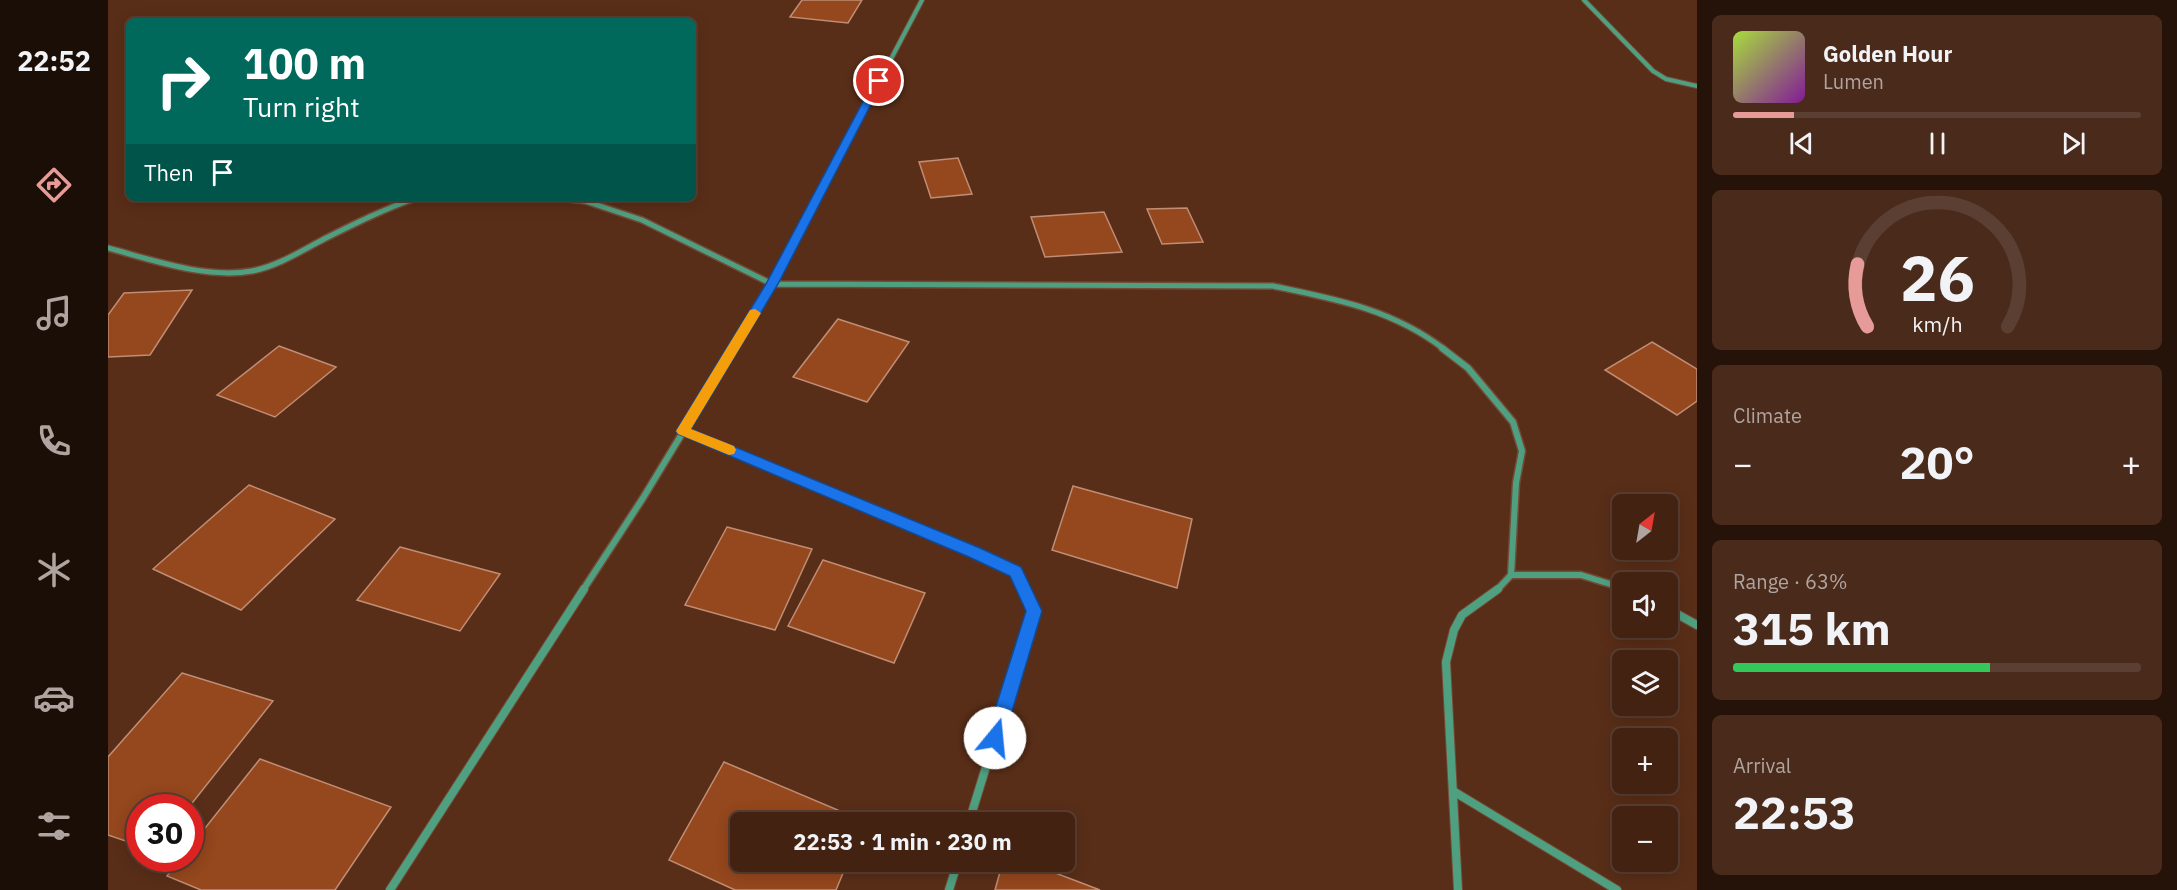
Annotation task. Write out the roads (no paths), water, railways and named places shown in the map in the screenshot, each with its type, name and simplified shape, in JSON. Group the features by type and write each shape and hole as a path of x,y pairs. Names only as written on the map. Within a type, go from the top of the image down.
{"street":[{"path":"390,890 643,498 772,284 922,0"},
{"path":"1584,0 1653,71 1666,79 1697,86"},
{"path":"108,248 217,272 245,272 270,266 407,201"},
{"path":"585,201 642,220 772,284 1273,286 1347,301 1419,330 1468,368 1513,422 1522,451 1516,483 1511,575 1492,596 1462,615 1454,630 1446,662 1458,890"},
{"path":"683,431 975,552 1016,572 1034,611 972,812"},
{"path":"1511,575 1581,575 1612,585"},
{"path":"1678,615 1697,625"},
{"path":"1453,791 1617,890"},
{"path":"949,890 955,872"}]}
